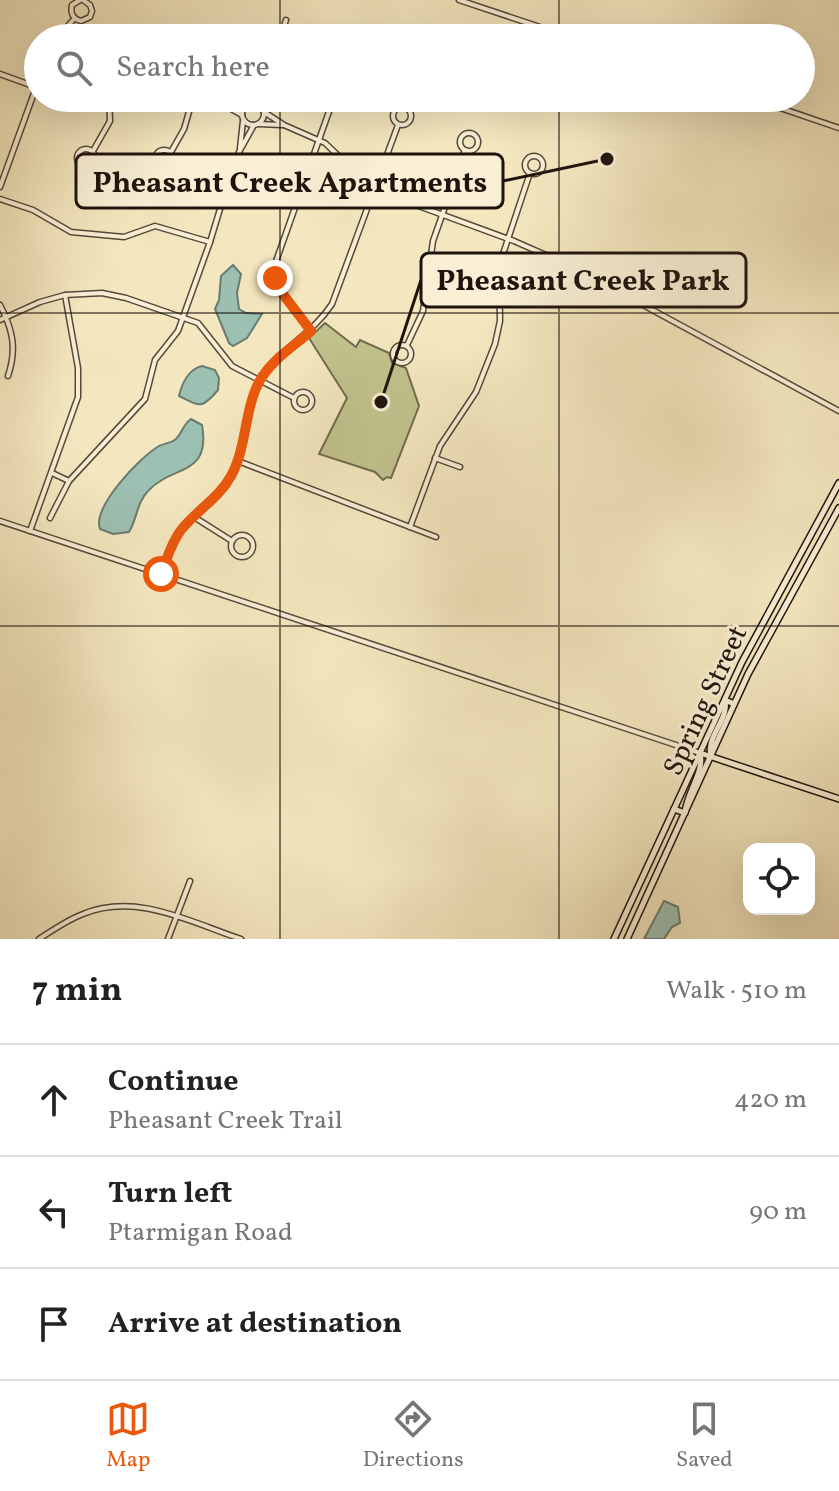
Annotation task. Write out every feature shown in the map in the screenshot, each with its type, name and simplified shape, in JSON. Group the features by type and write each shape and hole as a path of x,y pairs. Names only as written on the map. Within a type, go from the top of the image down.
{"main road":[{"name":"Spring Street","path":"614,939 725,700 786,580 836,494 839,483"},
{"name":"Spring Street","path":"627,939 734,704 839,508"},
{"path":"786,580 796,586"},
{"path":"725,700 734,704"},
{"path":"711,756 708,747 726,707 725,700"},
{"path":"674,809 685,813 686,800 702,763 700,753 839,799"},
{"path":"625,916 635,921"}],"street":[{"path":"81,0 90,5 91,14 84,20 75,18 71,9 75,2 81,0"},
{"path":"459,0 531,24"},
{"path":"70,24 75,18"},
{"path":"285,24 286,20"},
{"path":"0,74 24,81"},
{"path":"0,187 27,112"},
{"path":"93,151 110,121 110,112"},
{"path":"171,152 159,151 154,160 157,166 171,166 171,152 184,129 189,112"},
{"path":"235,112 256,124 284,125"},
{"path":"239,152 244,112"},
{"path":"50,518 69,481 146,398 155,360 178,331 183,318 239,152 263,118 263,112"},
{"path":"264,112 284,125 319,139 375,188 573,267 839,411"},
{"path":"311,331 279,289 274,267 329,112"},
{"path":"394,112 393,118 398,125"},
{"path":"398,125 404,125 411,119 409,112"},
{"path":"792,112 839,128"},
{"path":"161,574 176,538 224,487 238,461 253,396 260,381 279,357 311,331 335,297 398,125"},
{"path":"465,133 474,134 478,145 471,151 465,150 460,146 460,137 465,133"},
{"path":"87,148 93,151 96,159 93,164 85,167 80,164 77,155 81,150 87,148"},
{"path":"407,345 423,311 431,252 465,150"},
{"path":"531,156 540,157 543,168 540,173 530,173 525,166 526,160 531,156"},
{"path":"410,527 440,446 476,392 495,344 500,321 498,274 530,173"},
{"path":"0,199 33,210 71,232 124,237 155,226 210,242"},
{"path":"0,320 40,302 65,295 89,292 114,295 198,323 228,363 294,398"},
{"path":"30,531 79,388 65,295"},
{"path":"0,305 7,318 14,347 8,376"},
{"path":"398,345 407,345 412,357 405,363 399,363 393,356 394,350 398,345"},
{"path":"306,391 311,394 313,403 303,410 295,405 294,398 306,391"},
{"path":"435,458 460,467"},
{"path":"238,461 436,537"},
{"path":"52,473 69,481"},
{"path":"194,517 232,541"},
{"path":"0,521 700,753"},
{"path":"237,536 248,537 252,543 251,550 247,555 237,556 232,551 232,541 237,536"},
{"path":"168,939 190,881"},
{"path":"39,939 79,915 110,907 146,908 241,939"}],"green space":[{"path":"325,323 356,347 360,340 389,353 392,363 406,368 419,406 391,478 383,480 375,472 319,454 347,398 309,338"}],"shaded area":[{"path":"233,265 241,274 237,293 239,309 246,313 262,314 247,338 233,346 215,309 221,276"},
{"path":"202,366 215,370 219,378 218,390 208,401 200,404 179,396 187,377"},
{"path":"191,419 202,425 201,453 195,462 148,491 129,532 113,534 100,529 103,508 119,483 151,452 176,439"},
{"path":"664,901 678,907 680,923 672,927 664,939 644,939"}],"place":[{"name":"Pheasant Creek Apartments","path":"607,159"},
{"name":"Pheasant Creek Park","path":"381,402"}],"route":[{"path":"161,574 180,531 217,496 231,476 238,461 253,396 266,371 311,331 279,289 275,278"}]}
